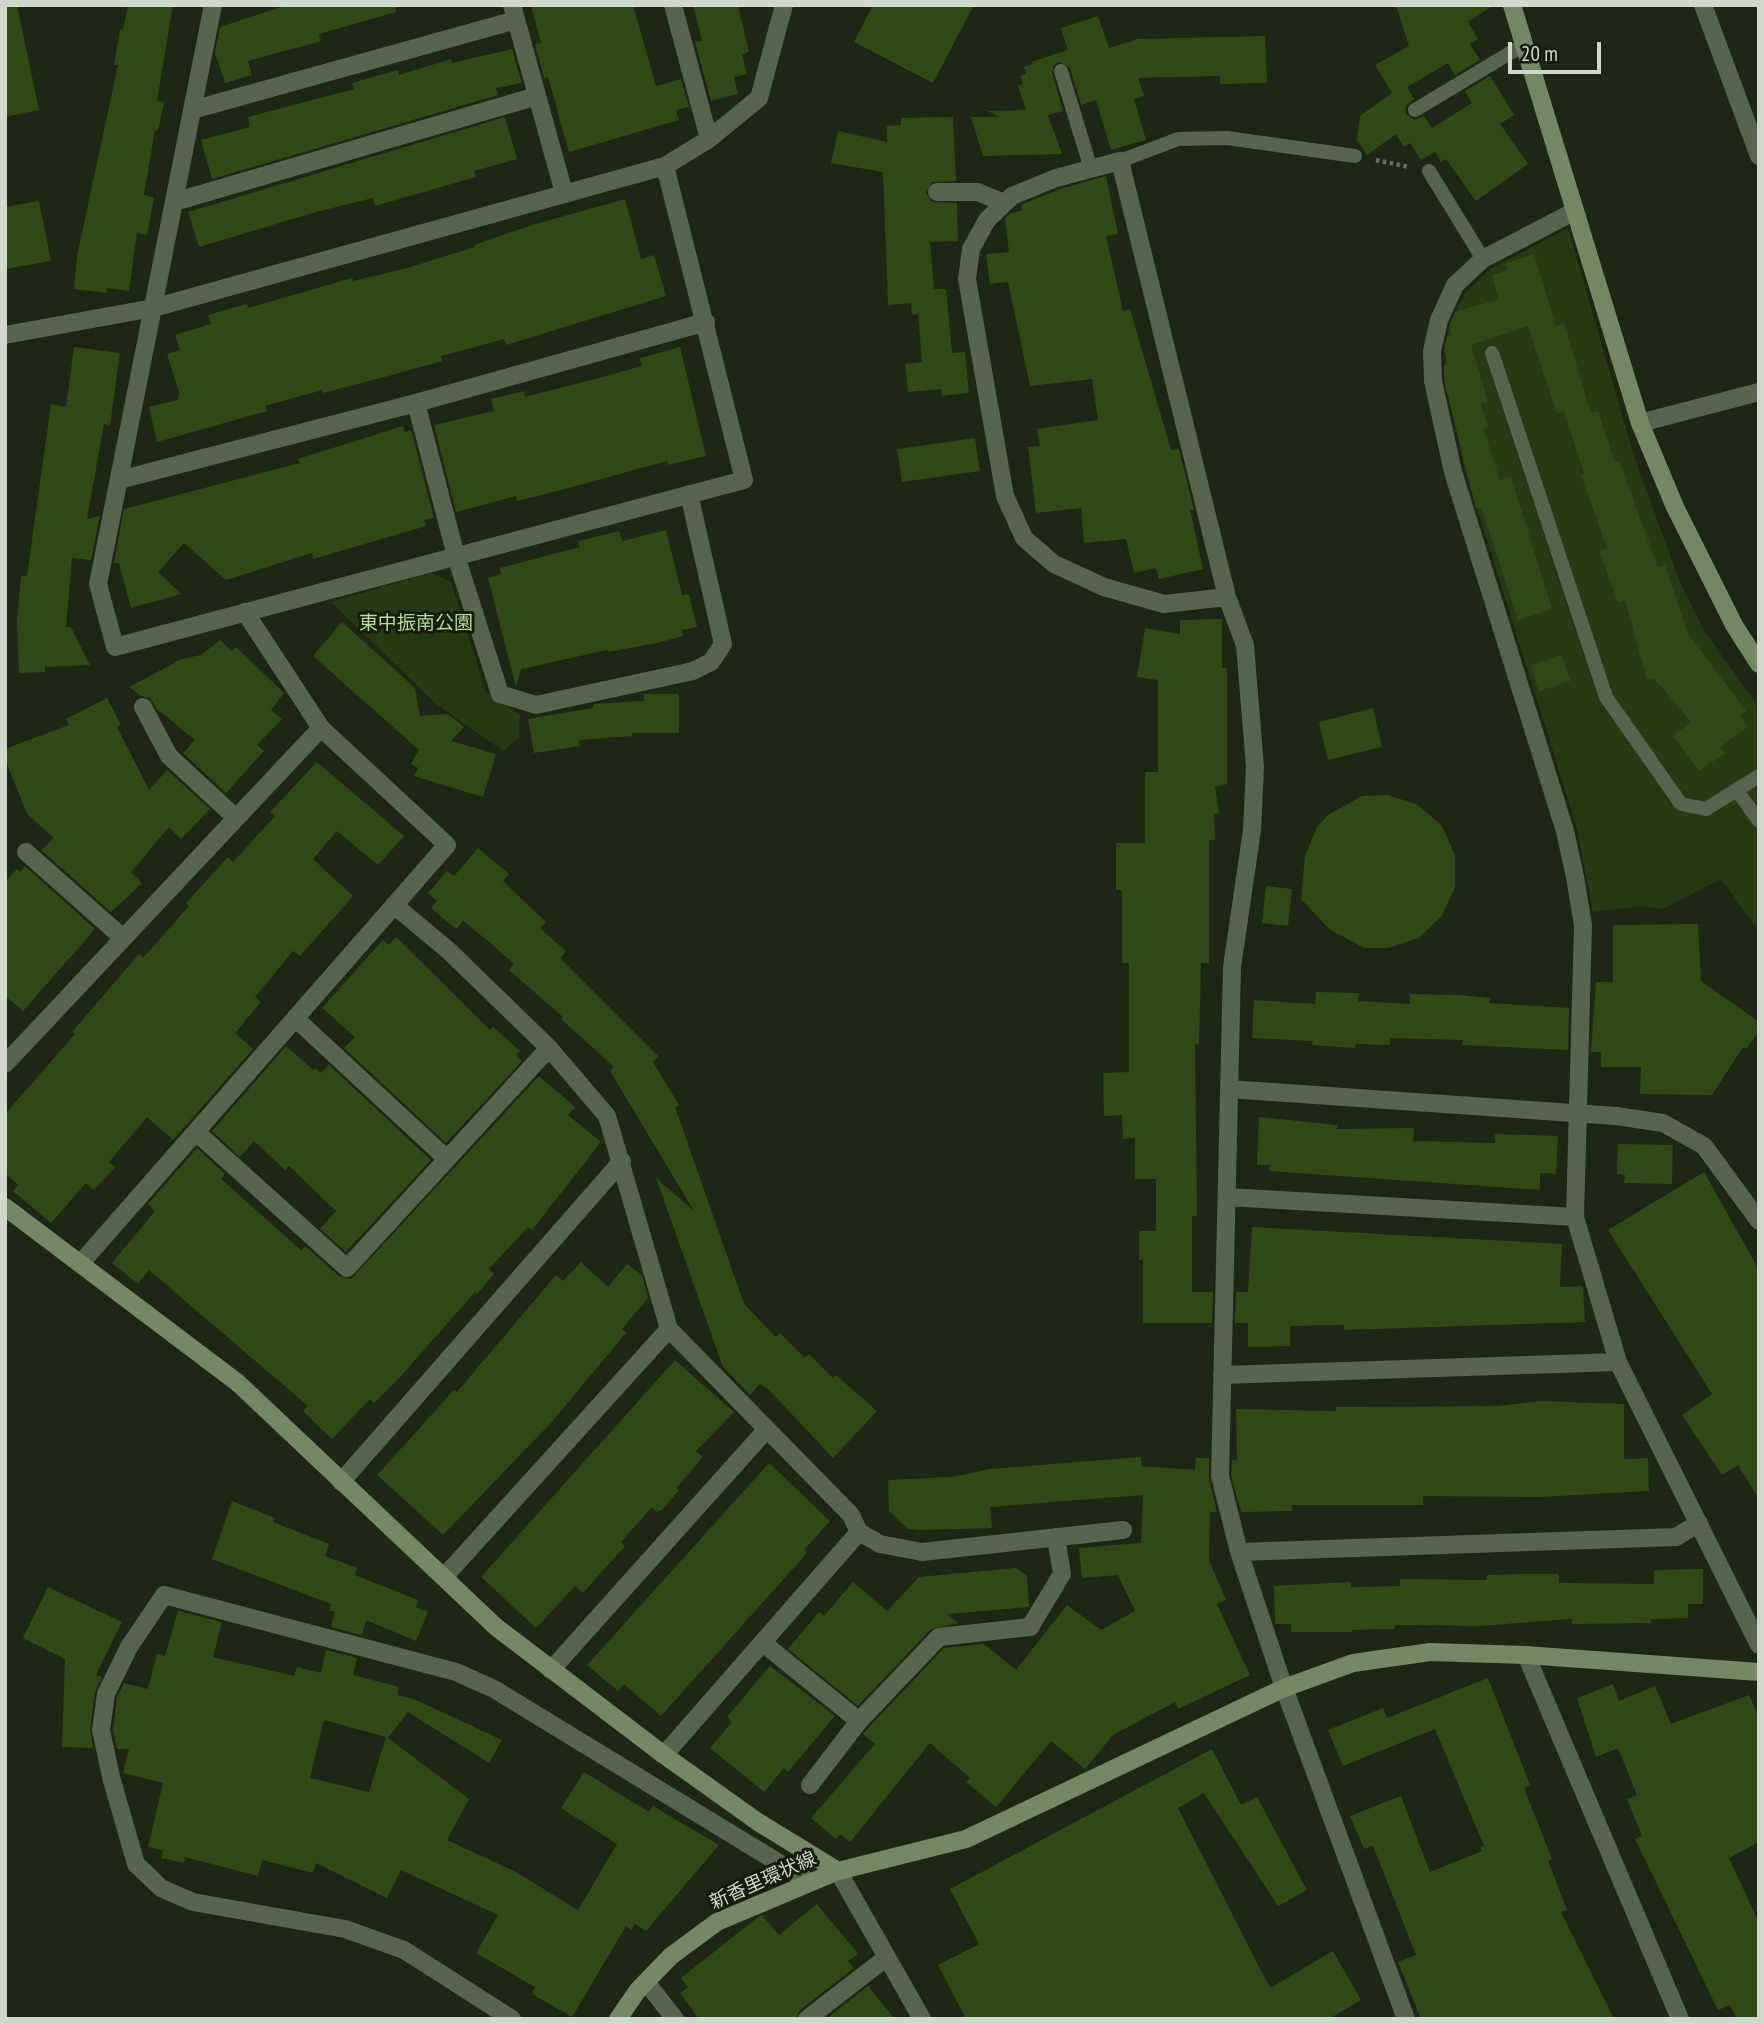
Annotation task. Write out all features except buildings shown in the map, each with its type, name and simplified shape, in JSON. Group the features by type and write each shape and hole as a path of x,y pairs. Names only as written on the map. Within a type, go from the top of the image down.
{"street":[{"path":"213,5 98,584 115,647 744,480 666,166"},
{"path":"673,5 709,139"},
{"path":"5,335 153,308 666,166 709,139 759,98 784,5"},
{"path":"1512,5 1640,423 1681,519 1734,625 1759,664"},
{"path":"1703,5 1759,156"},
{"path":"192,110 514,13 564,193"},
{"path":"174,202 537,96"},
{"path":"1227,597 1164,604 1116,590 1054,564 1024,538 1005,496 967,279 971,249 987,220 1012,195 1056,178 1120,161 1227,597 1245,645 1255,767 1252,830 1232,967 1220,1476 1239,1552 1284,1688 1406,2019"},
{"path":"937,192 978,192 1004,203"},
{"path":"1576,211 1483,259 1455,285 1438,320 1432,351 1433,381 1453,472 1565,831 1576,877 1583,925 1575,1217 1618,1362 1759,1645"},
{"path":"119,480 416,403 706,322"},
{"path":"1640,423 1759,392"},
{"path":"416,403 456,556 500,694 536,705 693,671 711,662 723,644 689,494"},
{"path":"80,1264 447,845 320,728 246,612"},
{"path":"143,707 169,756 236,818"},
{"path":"5,1064 320,728"},
{"path":"26,852 123,938"},
{"path":"394,905 449,951 550,1048 607,1116 669,1329 851,1515 859,1532 880,1544 922,1552 1123,1530"},
{"path":"295,1018 447,1158"},
{"path":"196,1132 346,1268 550,1048"},
{"path":"1229,1089 1578,1114 1663,1123 1704,1146 1759,1221"},
{"path":"341,1482 622,1161"},
{"path":"1227,1197 1575,1217"},
{"path":"5,1207 238,1383 496,1627 664,1755 758,1822 838,1871 922,2019"},
{"path":"444,1577 669,1329"},
{"path":"1222,1375 1618,1362"},
{"path":"551,1670 767,1429"},
{"path":"1239,1552 1676,1537 1699,1524"},
{"path":"664,1755 859,1532"},
{"path":"810,1785 859,1721 939,1637 1030,1627 1062,1574 1056,1537"},
{"path":"512,2019 404,1950 345,1929 193,1902 161,1888 136,1864 111,1777 101,1730 106,1693 130,1647 164,1595 456,1672 494,1689 810,1882"},
{"path":"763,1643 859,1721"},
{"name":"新香里環状線","path":"618,2019 646,1982 671,1956 718,1922 838,1871 966,1839 1284,1688 1353,1663 1418,1654 1525,1655 1759,1672"},
{"path":"1525,1655 1680,2019"},
{"path":"807,2019 887,1957"},
{"path":"646,1982 675,2019"}],"lane":[{"path":"1415,110 1525,44"},
{"path":"1061,71 1091,169"},
{"path":"1120,161 1178,139 1227,138 1354,156"},
{"path":"1429,171 1483,259"},
{"path":"1492,353 1606,697 1681,804 1706,809 1738,792 1759,776"},
{"path":"1738,792 1759,821"}],"path":[{"path":"1354,156 1429,171"}],"green space":[{"path":"1568,228 1634,456 1679,580 1705,632 1759,708 1759,932 1721,879 1663,909 1643,906 1593,912 1577,828 1465,469 1446,380 1444,352 1450,323 1465,293 1490,269"},
{"name":"東中振南公園","path":"431,573 451,582 486,692 520,715 519,738 503,751 436,704 331,602"}]}
